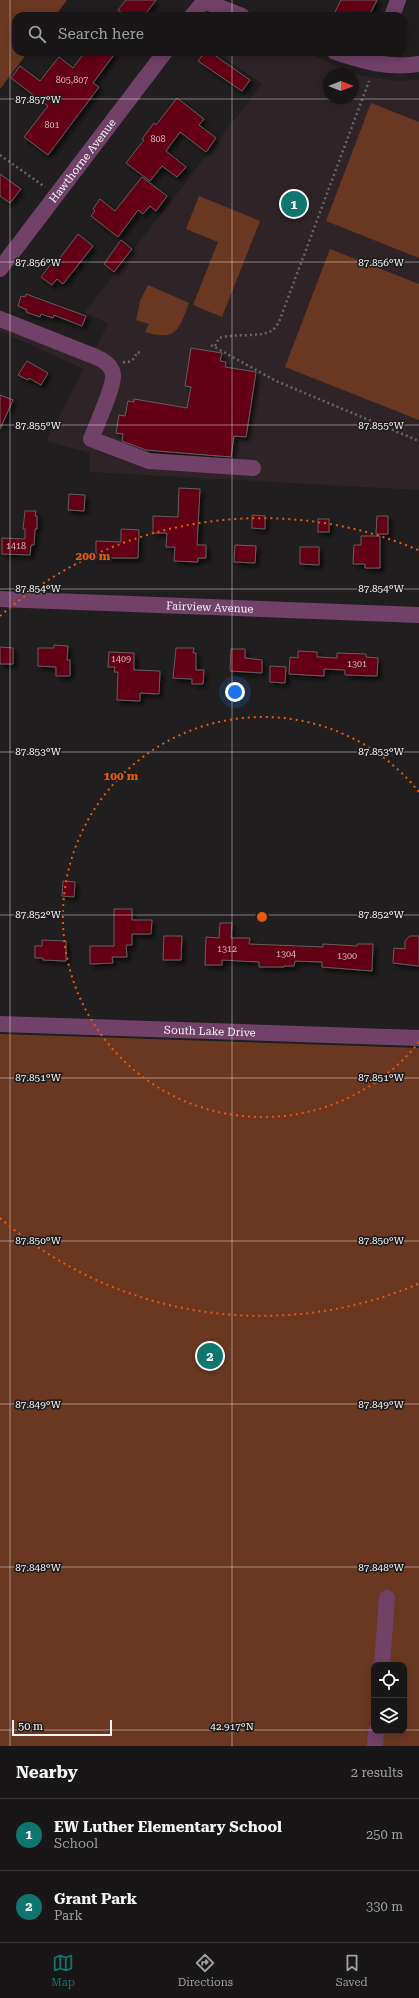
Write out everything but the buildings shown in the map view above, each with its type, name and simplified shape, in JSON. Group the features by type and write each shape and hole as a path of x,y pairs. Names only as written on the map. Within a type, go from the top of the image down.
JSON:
{"street":[{"path":"195,12 204,0 232,12"},
{"path":"394,12 398,0"},
{"name":"Hawthorne Avenue","path":"0,269 162,56"},
{"path":"376,57 394,65 419,64"},
{"path":"0,319 96,357 104,361 110,367 113,374 111,386 91,439 149,461 253,468"},
{"name":"Fairview Avenue","path":"0,599 419,615"},
{"name":"South Lake Drive","path":"0,1024 419,1038"},
{"path":"382,1662 387,1598"},
{"path":"375,1746 376,1734"}],"path":[{"path":"215,346 219,338 228,335 263,333 273,330 279,322 369,81"},
{"path":"0,155 48,190"},
{"path":"211,345 276,382 419,441"}],"shaded area":[{"path":"0,0 67,0 58,12 12,12 12,56 25,56 0,89"},
{"path":"221,56 315,56 340,68 323,68 323,104 359,104 359,75 398,81 419,80 419,490 90,472 90,453 46,441 84,369 0,331 0,310 94,351 108,324 85,312 262,84"},
{"path":"371,103 419,122 419,258 326,221"},
{"path":"199,196 260,221 222,317 193,305 218,242 186,229"},
{"path":"330,249 419,284 419,420 285,367"},
{"path":"148,285 189,303 179,326 170,334 156,335 145,332 149,324 136,320 140,301"},
{"path":"0,1034 419,1048 419,1746 0,1746"}],"place":[{"name":"EW Luther Elementary School","path":"294,204"},
{"name":"Grant Park","path":"210,1356"}]}
